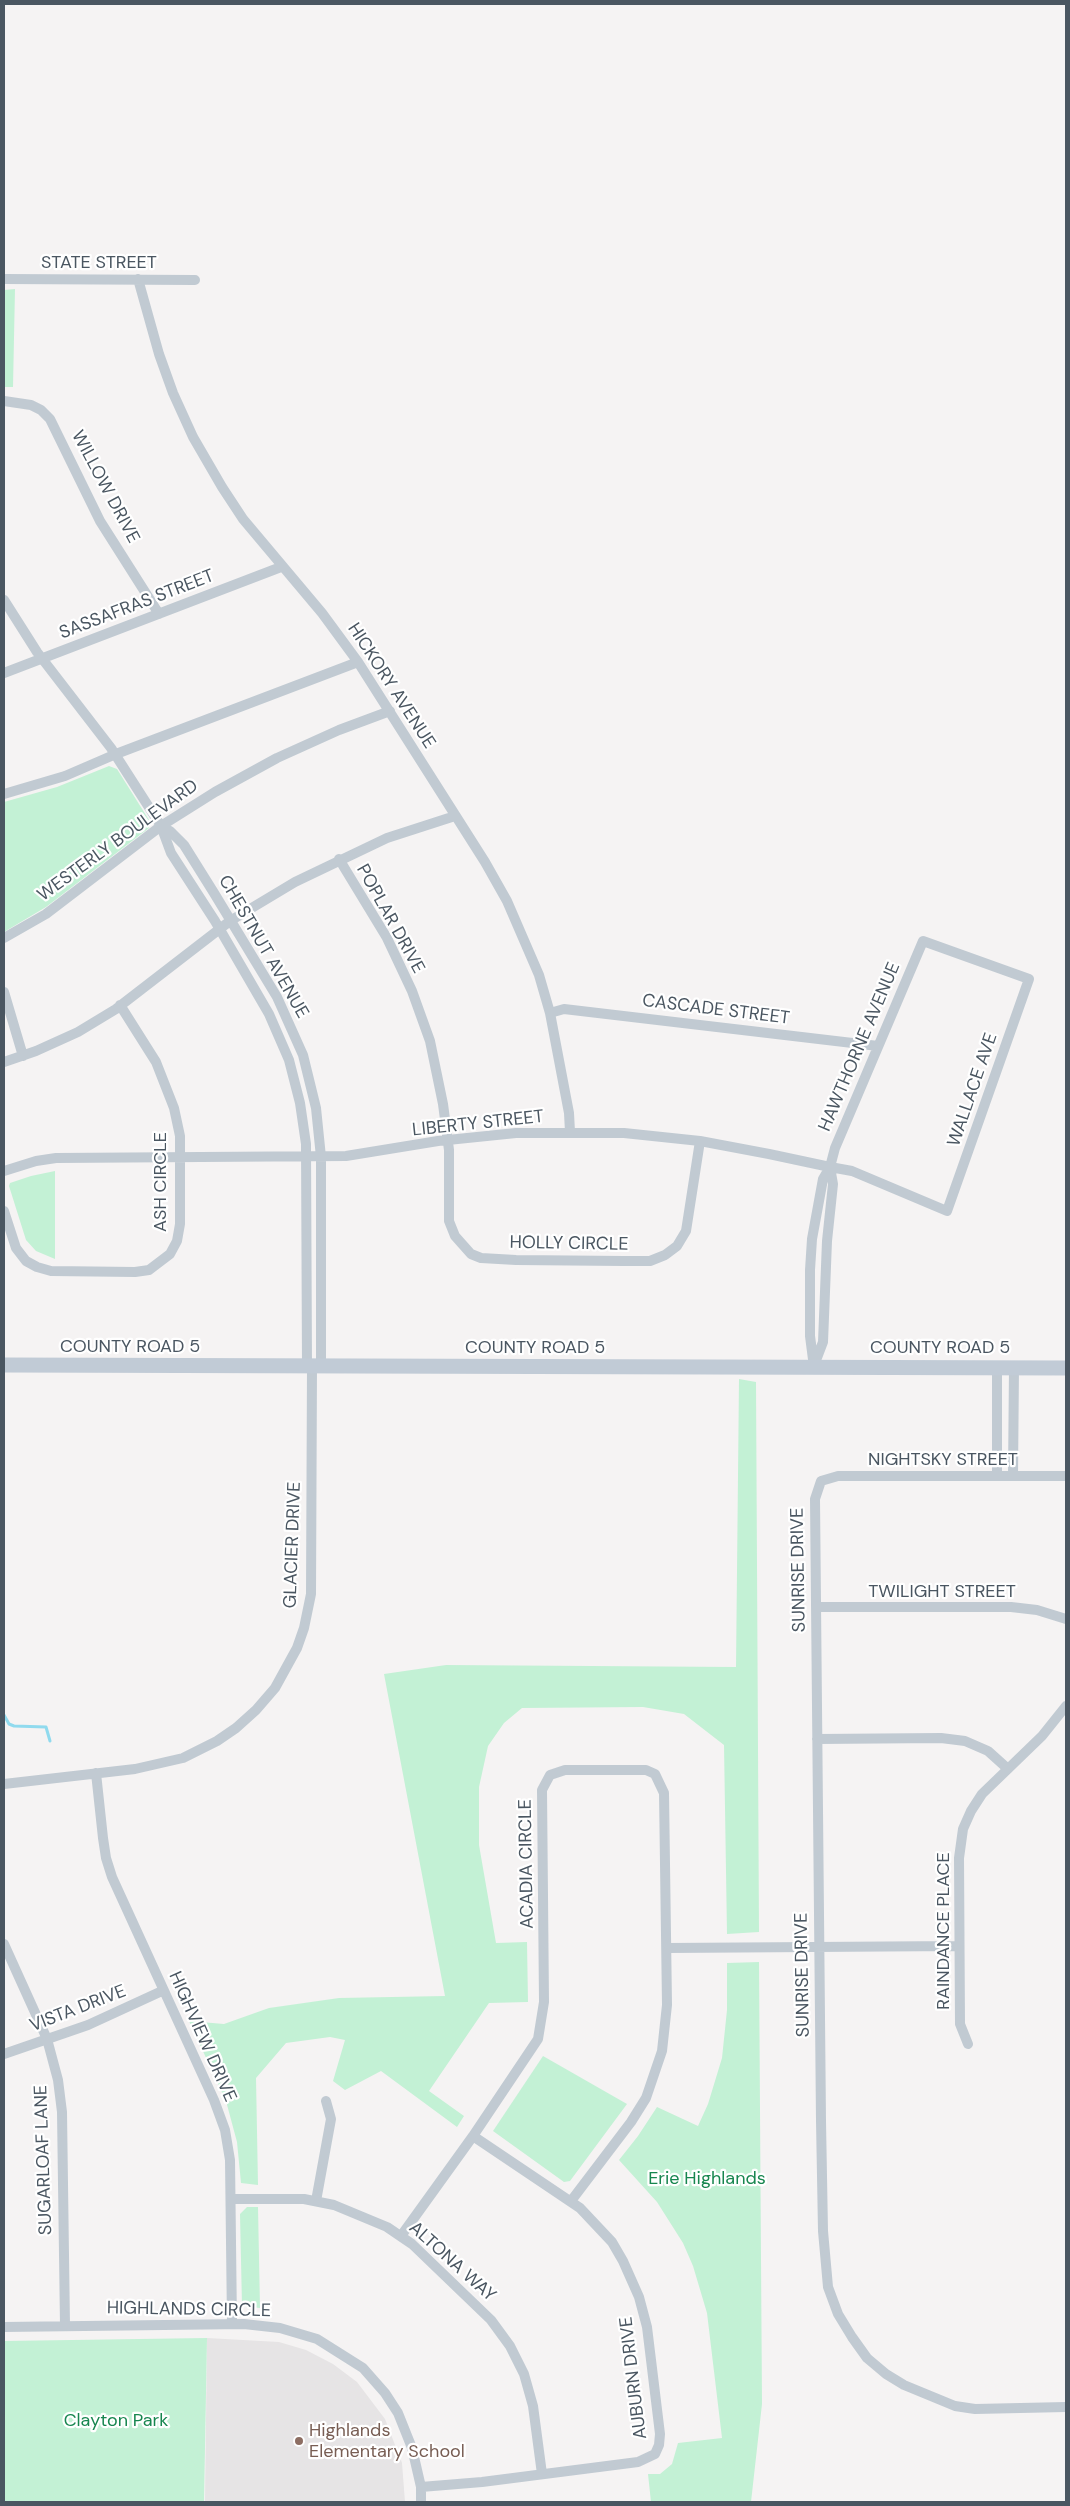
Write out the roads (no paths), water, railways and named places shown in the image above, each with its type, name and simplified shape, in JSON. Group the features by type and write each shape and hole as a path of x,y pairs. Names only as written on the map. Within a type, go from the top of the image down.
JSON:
{"street":[{"name":"STATE STREET","path":"4,279 195,280"},
{"name":"HICKORY AVENUE","path":"138,279 159,354 173,393 193,437 243,519 281,567 310,598 358,662 507,901 539,975 550,1013 568,1105 570,1132"},
{"name":"WILLOW DRIVE","path":"4,401 31,405 41,410 50,419 100,521 159,614"},
{"name":"SASSAFRAS STREET","path":"4,673 281,567"},
{"name":"CHESTNUT AVENUE","path":"4,600 43,658 116,754 161,826 171,853 269,1014 289,1060 300,1102 306,1157 313,1367"},
{"path":"4,794 65,776 116,754 358,662"},
{"name":"WESTERLY BOULEVARD","path":"4,938 46,914 161,826 215,792 277,758 339,730 390,712"},
{"path":"4,1062 23,1056 78,1032 120,1005 230,921 295,882 339,859 387,838 455,816"},
{"name":"CHESTNUT AVENUE","path":"161,826 170,831 184,845 277,997 303,1056 316,1108 321,1157 313,1367"},
{"name":"POPLAR DRIVE","path":"339,859 387,938 412,991 430,1041 443,1104 447,1140"},
{"name":"WALLACE AVE","path":"923,940 1029,979 947,1211"},
{"name":"HAWTHORNE AVENUE","path":"814,1367 810,1336 812,1239 823,1180 923,940"},
{"path":"4,992 23,1056"},
{"name":"ASH CIRCLE","path":"4,1211 16,1248 26,1261 37,1268 60,1271 149,1270 170,1254 177,1241 180,1224 180,1136 166,1084 156,1062 120,1005"},
{"name":"CASCADE STREET","path":"550,1013 564,1009 878,1046"},
{"name":"LIBERTY STREET","path":"4,1171 56,1158 346,1156 447,1140 516,1133 624,1133 700,1141 852,1171 947,1211"},
{"name":"HOLLY CIRCLE","path":"447,1140 449,1221 455,1236 471,1254 481,1258 516,1260 624,1261 650,1261 665,1255 676,1246 686,1231 700,1141"},
{"name":"HAWTHORNE AVENUE","path":"814,1367 822,1342 827,1241 833,1184 830,1167"},
{"name":"COUNTY ROAD 5","path":"4,1365 1066,1368"},
{"name":"GLACIER DRIVE","path":"4,1784 135,1769 167,1763 218,1741 256,1710 287,1669 304,1628 311,1594 313,1367"},
{"path":"997,1367 997,1476"},
{"path":"1013,1476 1014,1368"},
{"name":"NIGHTSKY STREET","path":"821,1481 838,1476 1066,1476"},
{"name":"SUNRISE DRIVE","path":"821,1481 815,1499 817,1739 823,2231 828,2287 838,2314 852,2338 867,2358 886,2374 904,2385 955,2406 976,2409 1066,2407"},
{"name":"TWILIGHT STREET","path":"816,1608 1011,1607 1038,1610 1066,1619"},
{"name":"RAINDANCE PLACE","path":"968,2044 960,2024 959,1858 963,1829 971,1811 982,1794 1042,1736 1066,1706"},
{"path":"817,1739 942,1738 965,1741 988,1751 1008,1769"},
{"name":"ACADIA CIRCLE","path":"402,2236 473,2136 538,2039 544,2002 542,1790 550,1775 565,1770 646,1770 655,1774 661,1781 664,1793 667,1948 665,2026 654,2076 646,2098 631,2122 571,2201"},
{"name":"HIGHVIEW DRIVE","path":"96,1773 106,1858 162,1991 214,2100 225,2130 230,2160 232,2324"},
{"name":"SUGARLOAF LANE","path":"4,1944 47,2039 58,2080 62,2112 65,2326"},
{"path":"667,1948 959,1946"},
{"name":"VISTA DRIVE","path":"4,2054 96,2022 162,1991"},
{"path":"316,2201 331,2119 326,2101"},
{"name":"AUBURN DRIVE","path":"421,2487 542,2474 647,2459 655,2454 660,2434 648,2327 639,2296 612,2242 571,2201 473,2136"},
{"name":"ALTONA WAY","path":"231,2199 316,2201 360,2214 402,2236 430,2260 491,2320 510,2346 524,2374 533,2406 542,2474"},
{"name":"HIGHLANDS CIRCLE","path":"4,2327 232,2324 261,2325 300,2333 333,2348 363,2368 385,2393 398,2413 412,2448 421,2487 421,2502"}],"waterway":[{"path":"4,1715 9,1724 14,1726 46,1727 50,1741"}],"place":[{"name":"Highlands Elementary School","path":"299,2441"}],"park label":[{"name":"Erie Highlands","path":"707,2179"},
{"name":"Clayton Park","path":"116,2421"}]}
